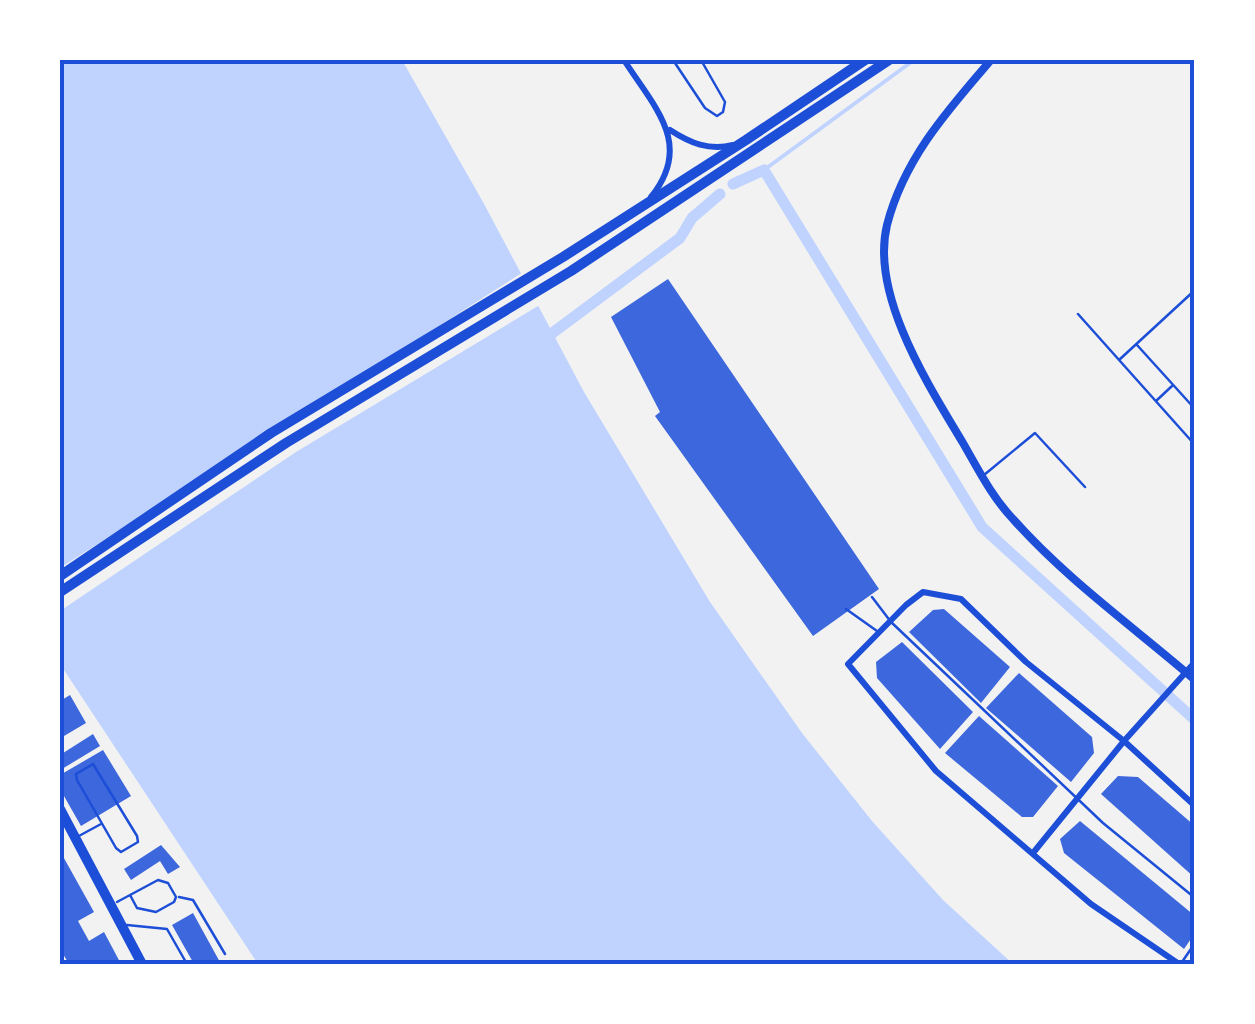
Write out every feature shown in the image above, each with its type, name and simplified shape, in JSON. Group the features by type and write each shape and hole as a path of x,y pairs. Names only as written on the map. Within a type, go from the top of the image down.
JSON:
{"main road":[{"path":"60,576 272,433 563,257 865,60"},
{"path":"60,592 286,443 571,271 889,60"},
{"path":"60,809 142,964"}],"street":[{"path":"624,60 668,130 672,148 663,182 647,202"},
{"path":"991,60 921,144 897,197 886,228 885,248 895,314 926,382 1014,522 1195,680"},
{"path":"668,130 707,147 726,147 746,140"},
{"path":"1180,964 1091,904 936,771 848,664 923,592 961,599 1026,662 1124,741 1195,806"},
{"path":"1033,853 1124,741 1195,662"}],"lane":[{"path":"674,60 705,108 717,116 723,112 725,102 701,60"},
{"path":"1119,360 1195,290"},
{"path":"1078,314 1195,445"},
{"path":"1136,344 1195,410"},
{"path":"1155,401 1173,385"},
{"path":"982,476 1034,433 1084,487"},
{"path":"872,597 891,622 1103,823 1195,898"},
{"path":"846,609 880,634"},
{"path":"86,765 98,768 138,842 122,852 102,824 77,780 76,774 86,765"},
{"path":"75,838 102,824"},
{"path":"111,905 164,880 176,897"},
{"path":"130,895 137,908 156,912 176,897"},
{"path":"176,897 190,896 225,954"},
{"path":"121,924 166,929 187,964"},
{"path":"1180,964 1195,942"}],"water":[{"path":"60,60 402,60 584,392 710,602 802,733 872,821 943,900 1013,964 258,964 60,664"}],"pier":[{"path":"525,271 543,303 296,452 60,611 60,568"}],"building":[{"path":"668,279 879,589 813,636 655,416 660,412 611,317"},
{"path":"944,609 1010,667 981,703 909,632 933,610"},
{"path":"902,642 973,712 940,749 877,678 876,662"},
{"path":"1019,673 1092,737 1094,753 1071,782 986,708"},
{"path":"70,695 86,723 64,736 60,729 60,701"},
{"path":"979,716 1058,786 1033,817 1022,817 945,753"},
{"path":"93,734 100,746 62,769 60,755"},
{"path":"103,750 131,796 81,826 60,789 60,775"},
{"path":"1118,776 1138,777 1195,826 1195,878 1101,794"},
{"path":"1080,821 1195,916 1195,933 1184,949 1064,853 1060,839"},
{"path":"161,845 180,867 168,874 160,861 131,880 124,869"},
{"path":"60,851 94,912 78,921 89,941 104,932 121,964 69,964 63,954 60,956"},
{"path":"193,913 221,964 194,964 172,925"}],"waterway":[{"path":"764,170 914,60"},
{"path":"733,184 764,170 982,527 1195,720"},
{"path":"543,340 680,238 692,218 720,194"}]}
